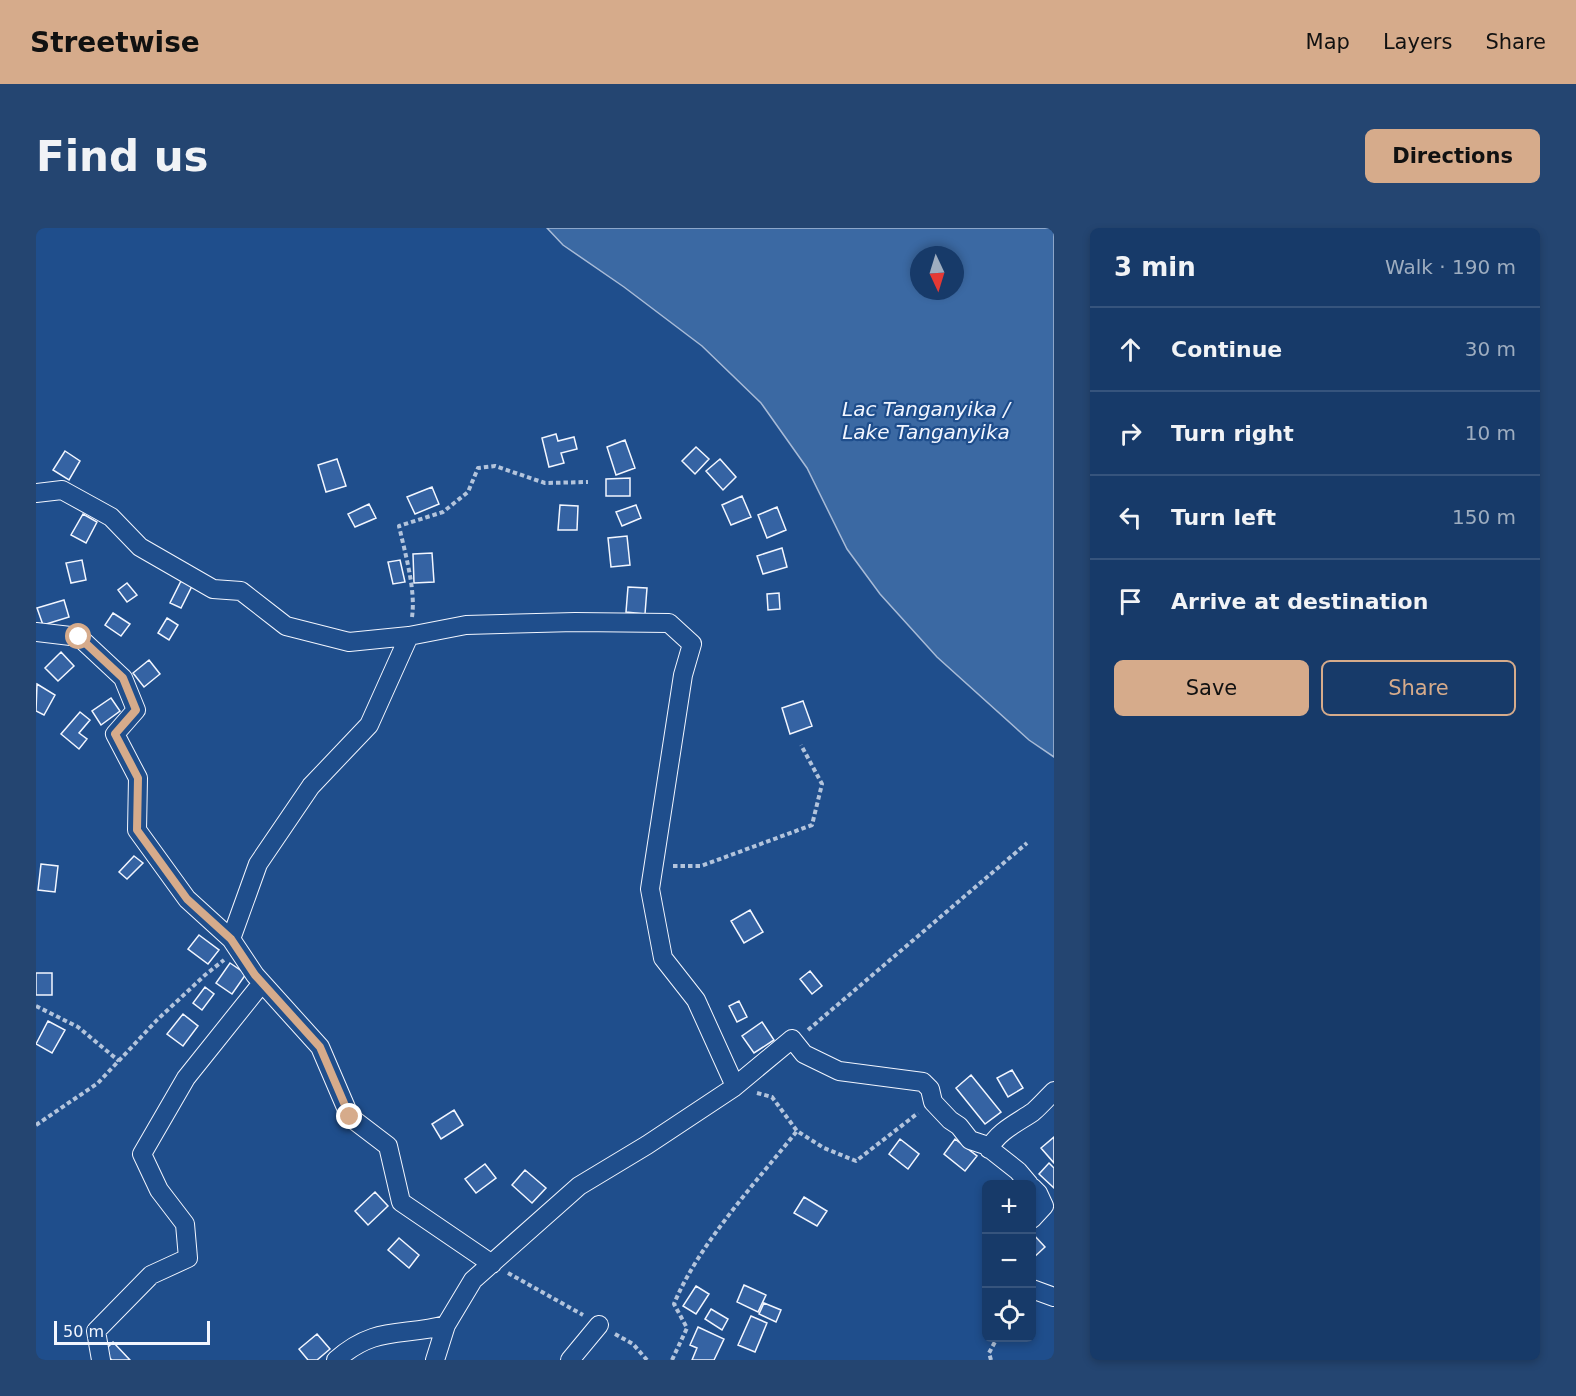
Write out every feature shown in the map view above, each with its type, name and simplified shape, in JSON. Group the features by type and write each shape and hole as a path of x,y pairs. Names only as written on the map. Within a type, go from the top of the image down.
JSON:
{"street":[{"path":"36,493 62,490 111,518 140,547 213,589 240,591 286,626 349,642 409,636 466,625 575,622 669,623 692,644 683,675 650,889 663,958 696,1000 734,1087"},
{"path":"36,632 79,637 123,678 136,710 115,734 138,778 137,830 187,899 234,944 262,983 320,1047 350,1117 388,1146 401,1202 492,1264"},
{"path":"234,944 258,864 310,786 369,725 409,636"},
{"path":"101,1360 96,1331 151,1275 188,1258 185,1224 159,1190 142,1154 186,1078 262,983"},
{"path":"435,1360 446,1325 473,1280 579,1186 647,1145 734,1087 792,1039 804,1054 839,1071 923,1082 930,1089 933,1102 959,1126 970,1140 988,1149 1018,1171 1025,1180"},
{"path":"988,1149 1000,1133 1032,1112 1054,1091"},
{"path":"1036,1191 1044,1206 1036,1215"},
{"path":"1036,1290 1054,1297"},
{"path":"336,1360 370,1337 446,1325"},
{"path":"570,1360 599,1325"}],"path":[{"path":"409,636 413,609 408,568 399,526 443,512 468,492 478,468 495,466 545,483 588,482"},
{"path":"654,866 701,866 812,825 822,784 801,745"},
{"path":"794,1042 1027,843"},
{"path":"36,1125 98,1083 157,1020 234,944"},
{"path":"36,1006 78,1027 119,1060"},
{"path":"734,1087 772,1097 797,1131 824,1148 856,1161 894,1129 933,1102"},
{"path":"672,1360 687,1328 674,1304 683,1283 720,1229 797,1131"},
{"path":"492,1264 633,1344 647,1360"},
{"path":"991,1360 989,1353 995,1342"}],"water":[{"name":"Lac Tanganyika / Lake Tanganyika","path":"547,228 1054,228 1054,757 1029,740 937,657 880,594 847,549 807,468 761,403 702,346 624,287 563,245"}],"building":[{"path":"556,434 558,441 574,437 577,449 561,453 564,463 549,467 542,438"},
{"path":"625,440 635,468 616,475 607,447"},
{"path":"696,447 709,459 695,474 682,461"},
{"path":"65,451 80,461 69,480 53,470"},
{"path":"337,459 346,486 326,492 318,465"},
{"path":"720,459 736,477 723,490 706,471"},
{"path":"630,478 630,496 606,496 606,479"},
{"path":"432,487 439,504 415,514 407,497"},
{"path":"742,496 751,517 731,525 722,505"},
{"path":"369,504 376,518 355,527 348,514"},
{"path":"560,505 578,506 577,530 558,530"},
{"path":"636,505 641,518 622,526 616,512"},
{"path":"777,507 786,530 767,538 758,515"},
{"path":"83,514 97,522 86,543 71,535"},
{"path":"627,536 630,565 611,567 608,538"},
{"path":"782,548 787,567 763,574 757,556"},
{"path":"432,553 434,582 414,583 413,554"},
{"path":"82,560 86,580 71,583 66,563"},
{"path":"400,560 405,582 393,584 388,562"},
{"path":"181,581 192,586 181,608 170,603"},
{"path":"127,583 137,595 127,602 118,590"},
{"path":"628,587 647,588 645,614 626,612"},
{"path":"779,593 780,609 768,610 767,594"},
{"path":"64,600 69,617 43,625 37,608"},
{"path":"113,613 130,624 121,636 105,625"},
{"path":"167,618 178,625 169,640 158,633"},
{"path":"61,652 74,666 58,681 45,668"},
{"path":"149,660 160,674 144,687 133,673"},
{"path":"37,684 55,695 44,715 36,711"},
{"path":"111,698 120,711 101,725 92,711"},
{"path":"803,701 812,726 790,734 782,708"},
{"path":"80,712 90,720 79,733 87,739 79,749 61,734"},
{"path":"134,856 143,863 127,879 119,872"},
{"path":"41,864 58,866 55,892 38,890"},
{"path":"750,910 763,932 744,943 731,921"},
{"path":"199,935 219,950 208,964 188,949"},
{"path":"230,963 246,974 232,994 216,983"},
{"path":"810,971 822,986 812,994 800,979"},
{"path":"36,973 52,973 52,995 36,995"},
{"path":"205,987 214,994 202,1010 193,1003"},
{"path":"739,1001 747,1017 737,1022 729,1006"},
{"path":"183,1014 198,1026 183,1046 167,1034"},
{"path":"48,1021 65,1030 52,1053 36,1044"},
{"path":"762,1022 774,1040 754,1053 742,1036"},
{"path":"1012,1070 1023,1088 1008,1097 997,1078"},
{"path":"971,1075 1001,1112 985,1124 956,1088"},
{"path":"454,1110 463,1125 441,1139 432,1124"},
{"path":"1054,1137 1054,1163 1041,1148"},
{"path":"900,1139 919,1154 908,1169 889,1154"},
{"path":"955,1139 977,1156 965,1171 944,1154"},
{"path":"1049,1163 1054,1168 1054,1188 1039,1174"},
{"path":"485,1164 496,1178 476,1193 465,1179"},
{"path":"525,1170 546,1188 532,1203 512,1185"},
{"path":"375,1192 388,1206 368,1225 355,1211"},
{"path":"804,1197 827,1211 817,1226 794,1213"},
{"path":"1036,1237 1045,1247 1036,1255"},
{"path":"399,1238 419,1255 409,1268 388,1250"},
{"path":"744,1285 766,1295 758,1312 737,1302"},
{"path":"696,1286 709,1294 696,1314 683,1306"},
{"path":"764,1303 781,1310 776,1322 759,1314"},
{"path":"711,1309 728,1319 722,1330 705,1319"},
{"path":"751,1316 767,1323 755,1352 738,1345"},
{"path":"698,1327 724,1339 714,1360 692,1360 697,1348 690,1345"},
{"path":"317,1334 330,1349 317,1360 308,1360 299,1349"},
{"path":"113,1342 130,1360 112,1360 103,1352"}],"route":[{"path":"79,637 123,678 136,710 115,734 138,778 137,830 187,899 231,939 255,975 320,1047 350,1117"}]}
